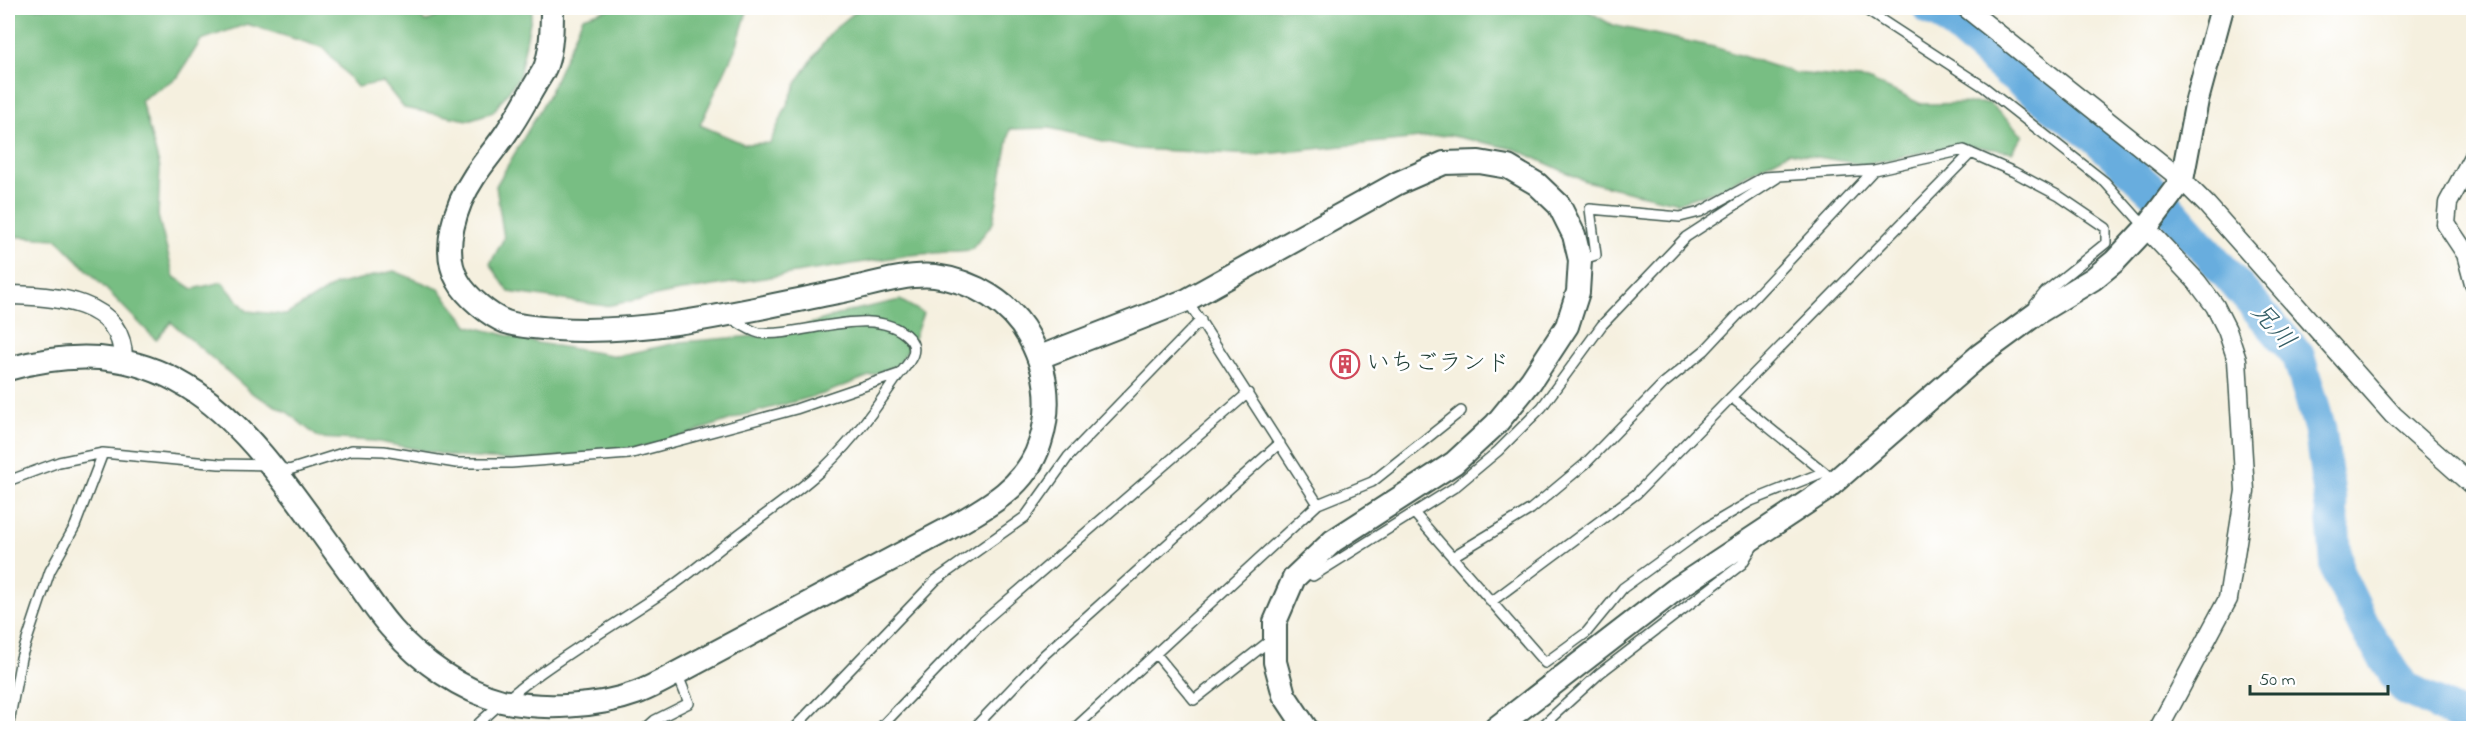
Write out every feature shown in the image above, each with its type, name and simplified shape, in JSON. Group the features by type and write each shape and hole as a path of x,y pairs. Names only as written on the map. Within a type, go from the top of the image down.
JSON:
{"street":[{"path":"8,369 38,361 67,357 123,360 172,377 196,392 225,414 270,465 392,630 442,672 470,688 502,701 565,707 600,702 636,693 990,505 1019,480 1040,444 1047,388 1040,357 1024,328 989,295 967,283 933,276 890,280 680,323 597,331 542,328 504,321 470,298 456,279 450,256 452,223 472,179 507,131 546,65 552,26 552,8"},
{"path":"1966,8 2179,185 2207,205 2393,416 2474,487"},
{"path":"1496,729 1583,647 1760,535 1980,355 2037,313 2093,279 2115,261 2146,228 2179,185 2197,100 2222,8"},
{"path":"2474,155 2448,203 2446,224 2466,254 2474,284"},
{"path":"1040,357 1187,300 1398,183 1444,163 1479,162 1508,167 1537,184 1558,205 1574,236 1580,260 1578,292 1567,326 1531,381 1496,424 1455,463 1333,541 1294,578 1275,622 1275,662 1284,695 1306,729"},
{"path":"2146,228 2197,282 2215,306 2227,330 2237,360 2246,491 2228,598 2159,729"},
{"path":"8,295 45,296 95,310 111,321 118,330 123,347 123,360"}],"lane":[{"path":"1863,8 1984,87 2105,182 2146,228"},
{"path":"1580,260 1596,255 1590,209 1680,217 1700,212 1764,177 1874,170 1964,150 2014,172 2059,196 2106,228 2106,243 1977,350 1980,355"},
{"path":"1491,602 1636,494 1971,153"},
{"path":"1452,557 1531,509 1585,464 1664,383 1705,350 1874,170"},
{"path":"1303,569 1313,576 1455,487 1498,451 1542,406 1602,325 1686,237 1779,176"},
{"path":"1187,300 1318,504"},
{"path":"474,729 502,701 664,592 818,473 872,414 899,374 911,361 914,350 911,339 900,330 878,323 856,322 797,331 758,333 724,314"},
{"path":"794,729 936,579 1024,517 1068,457 1201,320"},
{"path":"8,481 59,462 103,453 219,464 270,465 289,470 352,450 384,451 467,463 511,463 629,454 796,409 899,374"},
{"path":"880,729 978,626 1248,393"},
{"path":"1731,397 1830,477"},
{"path":"1075,729 1318,504 1372,482 1461,411"},
{"path":"974,729 1045,654 1280,443"},
{"path":"8,729 21,658 51,571 75,526 103,453"},
{"path":"1414,513 1545,663 1583,647 1586,633 1623,588 1707,527 1751,501 1830,477"},
{"path":"1540,729 1600,673 1742,564 1760,535"},
{"path":"1156,654 1194,700 1275,637"},
{"path":"646,729 655,720 689,703 677,673"}],"green space":[{"path":"8,8 413,8 425,22 457,8 530,8 532,12 519,77 493,112 468,120 404,108 383,82 357,87 324,48 247,24 201,40 178,77 141,100 160,168 158,216 174,277 193,289 222,282 247,311 286,315 335,285 394,271 439,289 469,326 538,343 617,356 681,342 779,334 850,311 900,300 923,313 912,344 898,365 823,394 744,415 662,443 526,461 457,457 374,441 319,438 287,412 253,394 171,322 156,340 57,239 8,236"},
{"path":"612,8 748,8 737,45 700,125 744,144 770,143 798,80 831,32 860,8 1583,8 1612,25 1714,47 1795,73 1870,80 1921,104 1989,103 2023,135 2012,152 1960,144 1865,165 1789,152 1722,188 1678,203 1585,181 1515,149 1448,135 1256,155 1136,149 1050,128 1010,129 993,223 971,250 909,255 675,292 606,306 509,292 490,264 504,238 496,186 549,94 583,17"}],"waterway":[{"name":"兄川","path":"1929,8 1943,15 2009,73 2097,139 2159,197 2298,355 2320,429 2337,571 2366,630 2404,688 2474,722"}],"place":[{"name":"いちごランド","path":"1345,364"}]}
